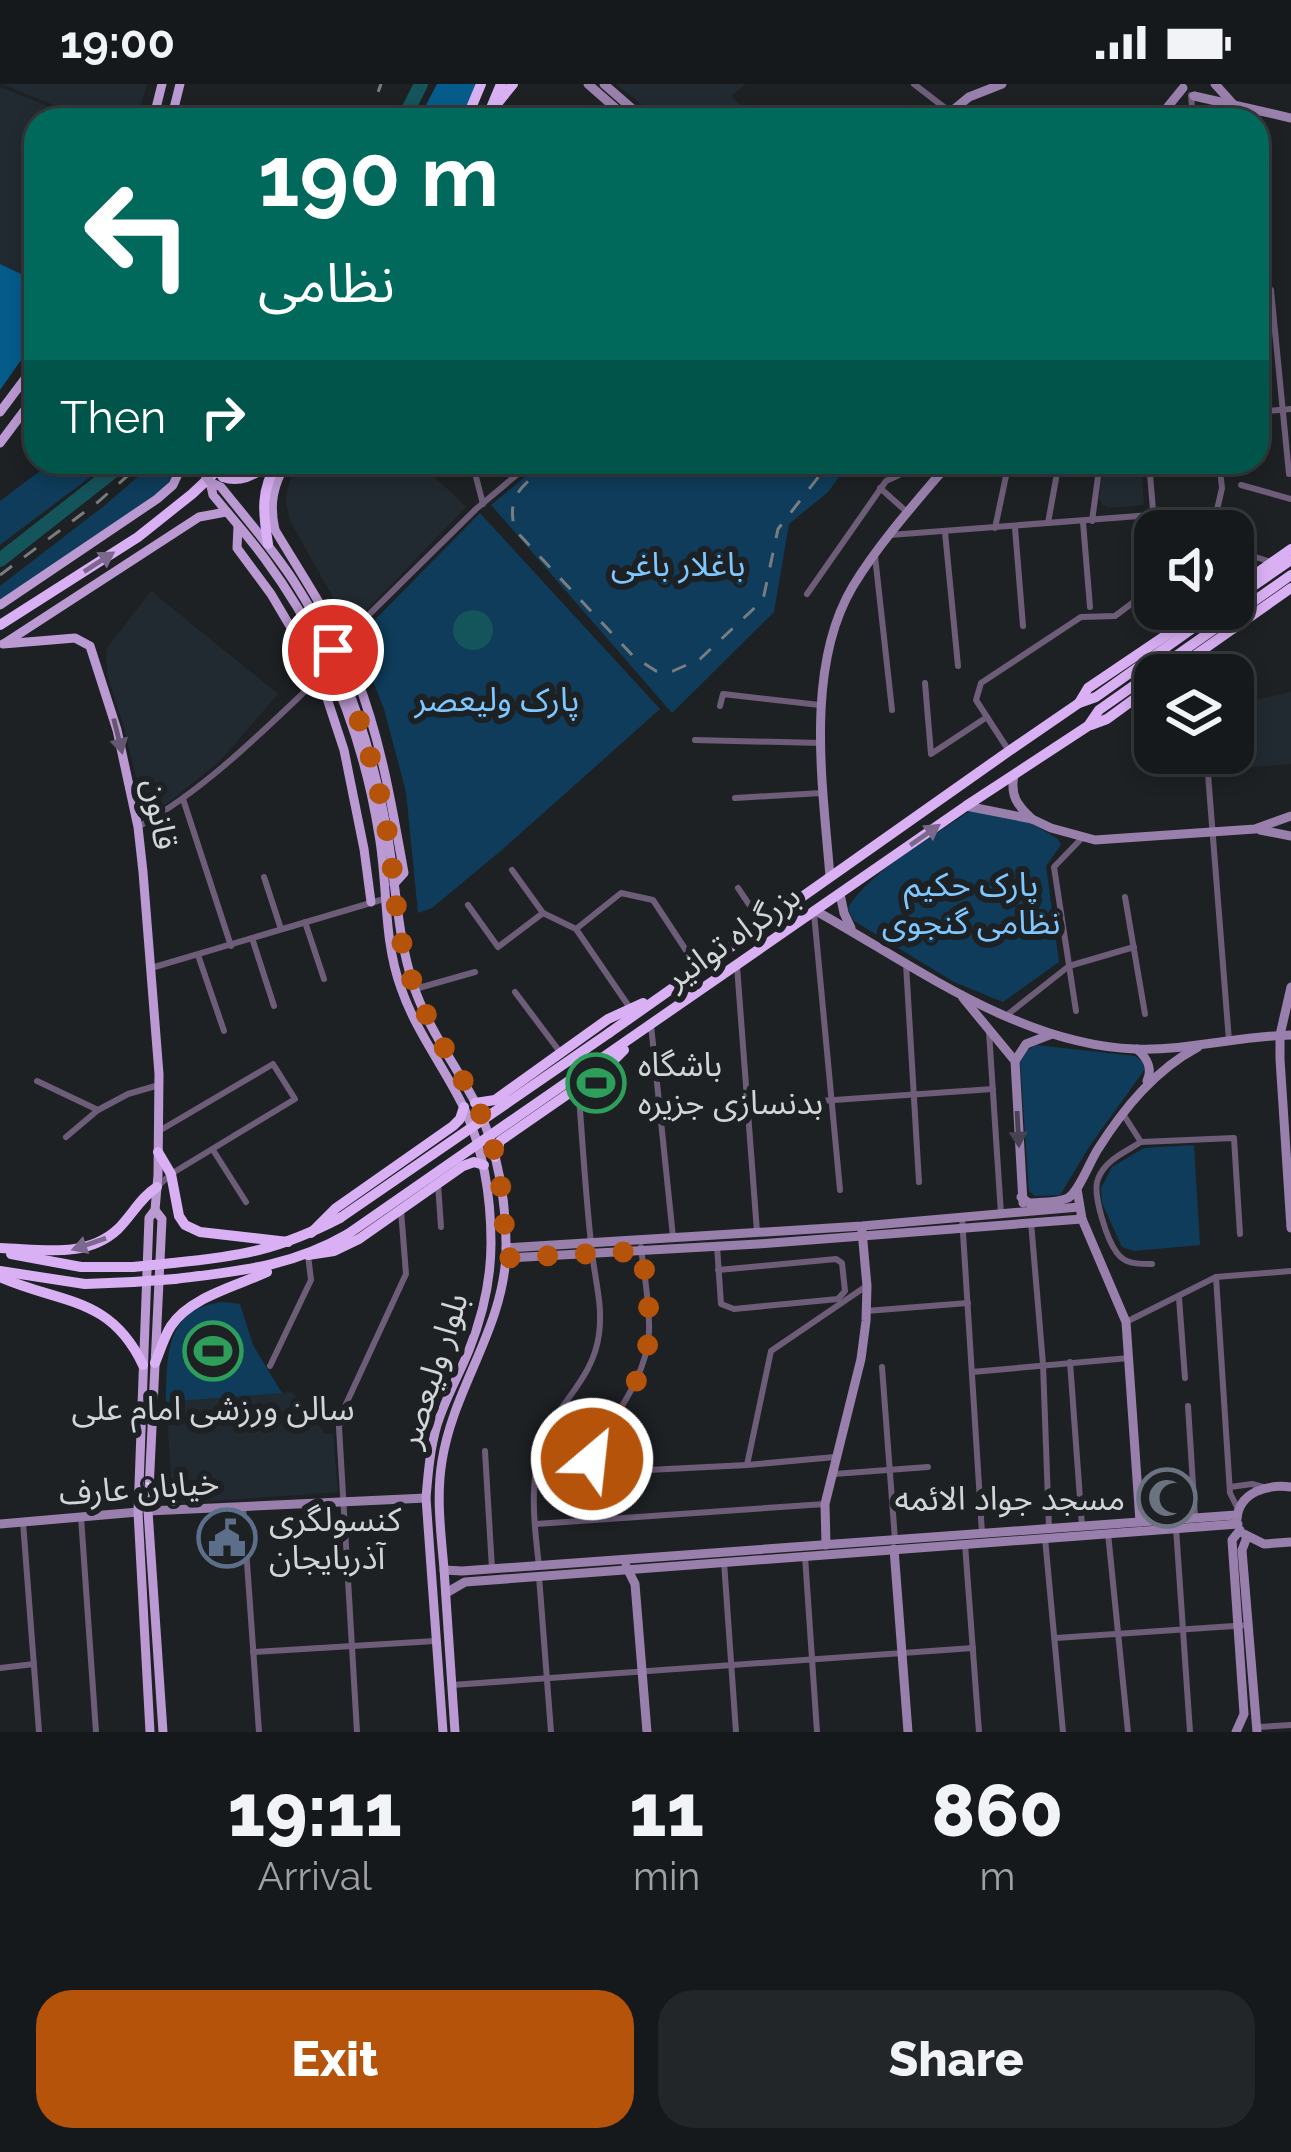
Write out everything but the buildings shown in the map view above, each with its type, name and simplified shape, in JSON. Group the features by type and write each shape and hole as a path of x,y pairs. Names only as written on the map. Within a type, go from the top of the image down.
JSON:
{"highway":[{"path":"494,108 513,84"},
{"path":"0,625 158,523 213,474"},
{"path":"218,474 232,480 252,474"},
{"path":"268,544 262,496 270,474"},
{"path":"1254,575 1291,549"},
{"path":"1254,586 1291,560"},
{"name":"بزرگراه توانیر","path":"0,1274 85,1283 254,1270 308,1255 348,1234 1088,726 1099,710 1291,575"},
{"path":"1197,654 1291,588"},
{"path":"1079,703 1088,688 1174,630"},
{"name":"بزرگراه توانیر","path":"0,1249 81,1267 133,1267 244,1256 340,1218 1009,751 1190,630"},
{"path":"1088,726 1134,699"},
{"path":"311,1233 337,1208 442,1134 469,1105 495,1100 608,1019 657,998"},
{"path":"308,1255 334,1251 359,1239 463,1166 489,1161 514,1130 607,1066 649,1027"},
{"path":"495,1100 497,1120 514,1130"},
{"path":"442,1134 460,1145 463,1166"},
{"path":"158,1152 171,1174 185,1225 200,1232 288,1242"},
{"path":"0,1249 77,1250 101,1243 157,1187"},
{"path":"0,1274 90,1307 132,1341 149,1364 179,1315 290,1261"}],"main road":[{"path":"588,84 615,108"},
{"path":"604,84 631,108"},
{"path":"957,108 981,90 1002,84"},
{"path":"1188,91 1203,94 1212,84 1233,104"},
{"path":"1188,91 1249,108"},
{"path":"0,412 24,380"},
{"path":"0,443 24,410"},
{"path":"0,605 157,499 178,474"},
{"path":"199,517 208,499 206,474"},
{"path":"276,474 275,530 337,647"},
{"path":"830,877 820,705 829,652 851,589 940,474"},
{"name":"بلوار ولیعصر","path":"210,482 221,487 268,544 337,647 371,755 414,989 469,1105"},
{"name":"بلوار ولیعصر","path":"210,482 213,495 291,598 351,718 376,818 402,993 426,1042 486,1126 491,1248 483,1330 441,1464 446,1592 443,1732"},
{"path":"2,644 199,517 227,512"},
{"path":"238,526 237,548 271,594 320,677 344,750 371,902"},
{"name":"قانون","path":"2,644 75,638 90,646 117,730 138,827 159,1085 155,1210 162,1219 143,1512"},
{"path":"1013,775 1012,795 1032,819"},
{"path":"966,806 1032,819 1082,838 1110,839 1255,829 1291,816"},
{"path":"1255,829 1291,836"},
{"path":"840,894 855,933"},
{"path":"815,912 960,994 1052,1034 1137,1049 1286,1035"},
{"path":"1291,986 1286,1035 1291,1228"},
{"path":"960,994 1015,1061 1021,1197 1029,1216"},
{"path":"1015,1061 1026,1044 1052,1034"},
{"path":"1144,1086 1203,1045"},
{"path":"1021,1197 1030,1202 1062,1200 1077,1189 1100,1146 1149,1076 1145,1056 1137,1049"},
{"name":"بلوار ولیعصر","path":"455,1732 452,1685 437,1641 426,1498 436,1427 496,1309 506,1253 503,1203 489,1161"},
{"path":"1077,1189 1081,1213 1126,1322 1140,1522"},
{"path":"679,1240 717,1246 758,1244 1081,1213"},
{"path":"963,1222 1001,1214 1029,1216"},
{"path":"506,1253 641,1245 757,1231 862,1231"},
{"path":"826,1545 825,1504 861,1359 867,1286 862,1231"},
{"path":"1257,1730 1247,1682 1232,1540 1251,1494 1266,1487 1291,1487"},
{"name":"خیابان عارف","path":"0,1524 426,1498"},
{"path":"143,1512 149,1732"},
{"path":"143,1512 163,1732"},
{"path":"446,1592 465,1582 539,1571 826,1545 965,1544 1082,1526 1196,1518 1240,1523 1264,1544 1291,1542"},
{"path":"633,1564 806,1556 982,1533 1108,1533 1240,1523"},
{"path":"895,1545 908,1732"},
{"path":"633,1564 646,1732"},
{"path":"444,1570 539,1571"},
{"path":"1236,1732 1244,1714 1247,1682"}],"street":[{"path":"914,84 938,108"},
{"path":"1271,290 1287,409 1289,474"},
{"path":"475,474 483,504"},
{"path":"337,647 518,474"},
{"path":"807,594 880,488 899,474"},
{"path":"995,528 1006,474"},
{"path":"1048,524 1057,474"},
{"path":"1090,607 1087,521 1097,474"},
{"path":"1150,474 1153,510"},
{"path":"1217,510 1220,474"},
{"path":"1240,485 1291,500"},
{"path":"880,488 907,512"},
{"path":"890,536 1134,517"},
{"path":"1015,527 1023,626"},
{"path":"945,531 958,666"},
{"path":"874,556 892,710"},
{"path":"1254,556 1272,562"},
{"path":"1009,751 976,700 981,683 1081,617 1115,616 1134,602"},
{"path":"138,827 234,758 320,677"},
{"path":"925,683 931,754 987,717"},
{"path":"720,706 722,694 820,705"},
{"path":"695,740 821,742"},
{"path":"1208,774 1229,1041"},
{"path":"735,798 823,792"},
{"path":"183,799 231,946"},
{"path":"1076,1011 1054,867 1082,838"},
{"path":"512,870 543,913 576,929 629,1008"},
{"path":"264,877 281,929"},
{"path":"738,888 763,925"},
{"path":"576,929 622,893 653,900 699,969"},
{"path":"1124,897 1145,1014"},
{"path":"152,968 385,898"},
{"path":"468,905 498,947 543,913"},
{"path":"815,912 839,1190"},
{"path":"305,922 324,979"},
{"path":"253,938 274,1006"},
{"path":"1007,1015 1069,966 1134,947"},
{"path":"198,956 224,1031"},
{"path":"906,964 919,1182"},
{"path":"737,966 758,1244"},
{"path":"414,989 475,972"},
{"path":"515,992 560,1053"},
{"path":"649,1027 679,1240"},
{"path":"989,1027 1001,1214"},
{"path":"157,1187 171,1174 295,1101 274,1064 159,1131"},
{"path":"37,1081 98,1110"},
{"path":"66,1137 98,1110 159,1085"},
{"path":"748,1106 993,1089"},
{"path":"551,1732 532,1487 539,1450 591,1365 599,1336 579,1096"},
{"path":"1123,1114 1141,1142"},
{"path":"1152,1264 1132,1264 1117,1253 1095,1188 1109,1162 1141,1142 1234,1138 1240,1234"},
{"path":"213,1150 246,1202"},
{"path":"438,1184 441,1227"},
{"path":"357,1732 339,1427 406,1274 401,1209"},
{"path":"1029,1216 1043,1364 1047,1533 1063,1732"},
{"path":"963,1222 982,1533"},
{"path":"641,1245 648,1312 646,1354 640,1374 593,1452 596,1466 608,1472 835,1457"},
{"path":"717,1246 718,1270 721,1304 734,1310 843,1296 840,1260 718,1270"},
{"path":"270,1366 311,1280 308,1255"},
{"path":"798,1262 798,1274"},
{"path":"760,1277 761,1266"},
{"path":"1126,1322 1216,1277 1291,1271"},
{"path":"1216,1277 1231,1498 1240,1523"},
{"path":"747,1465 771,1351 867,1286"},
{"path":"1179,1296 1185,1378"},
{"path":"866,1311 968,1303"},
{"path":"972,1372 1129,1358"},
{"path":"1070,1362 1082,1526"},
{"path":"882,1367 895,1545"},
{"path":"1189,1406 1196,1518"},
{"path":"485,1450 492,1569"},
{"path":"831,1474 928,1468"},
{"path":"1230,1487 1266,1487"},
{"path":"534,1525 825,1504"},
{"path":"243,1506 259,1732"},
{"path":"81,1517 97,1732"},
{"path":"23,1522 40,1732"},
{"path":"1176,1528 1190,1732"},
{"path":"1108,1533 1128,1732"},
{"path":"965,1544 979,1732"},
{"path":"806,1556 817,1732"},
{"path":"724,1562 736,1732"},
{"path":"1056,1638 1243,1625"},
{"path":"253,1652 437,1641"},
{"path":"452,1685 974,1648"},
{"path":"0,1668 34,1664"},
{"path":"1257,1730 1291,1725"}],"shaded area":[{"path":"2,84 147,84 140,108 61,108"},
{"path":"437,84 477,84 466,108 424,108"},
{"path":"616,84 746,84 731,96 744,108 646,108"},
{"path":"0,87 53,108 24,108 24,275 0,264"},
{"path":"0,264 24,275 24,356 0,390"},
{"path":"293,474 432,474 466,507 350,627 290,521 288,486"},
{"path":"1102,474 1142,474 1144,505 1109,508 1099,498"},
{"path":"151,591 278,694 219,762 156,812 144,808 106,657 107,648"},
{"path":"473,610 487,616 493,630 487,644 473,650 459,644 453,630 459,616"},
{"path":"1291,692 1291,764 1254,767 1254,700"},
{"path":"293,1392 325,1434 333,1434 338,1492 173,1504 166,1402"}],"green space":[{"path":"36,474 94,474 0,545 0,501"},
{"path":"141,474 171,474 161,491 0,604 0,586"},
{"name":"باغلار باغی","path":"528,474 841,474 828,492 789,524 774,612 672,713 491,505"},
{"name":"پارک ولیعصر","path":"480,513 660,709 503,849 432,908 418,913 406,792 384,709 356,639"},
{"name":"پارک حکیم نظامی گنجوی","path":"970,811 1021,817 1061,845 1046,866 1059,962 1003,1002 954,982 854,921 848,909 885,869"},
{"path":"1036,1045 1135,1056 1145,1069 1060,1195 1035,1196 1029,1191 1020,1061"},
{"path":"1194,1145 1200,1245 1134,1251 1122,1247 1102,1203 1101,1188 1112,1167 1144,1148"},
{"name":"سالن ورزشی امام علی","path":"240,1304 253,1345 282,1393 166,1402 169,1352 180,1324 204,1306"}],"waterway":[{"path":"409,108 421,84"},
{"path":"0,560 110,474"}],"railway":[{"path":"372,108 381,84"},
{"path":"0,575 130,474"},
{"path":"537,474 515,498 515,530 634,657 656,671 673,671 700,659 763,600 778,529 821,474"}],"place":[{"name":"باشگاه بدنسازی جزیره","path":"596,1083"},
{"name":"سالن ورزشی امام علی","path":"213,1351"},
{"name":"مسجد جواد الائمه","path":"1167,1498"},
{"name":"کنسولگری آذربایجان","path":"227,1538"}],"route":[{"path":"333,650 376,774 399,926 414,989 475,1103 495,1156 506,1258 642,1251 649,1333 646,1354 640,1374 592,1459"}]}
